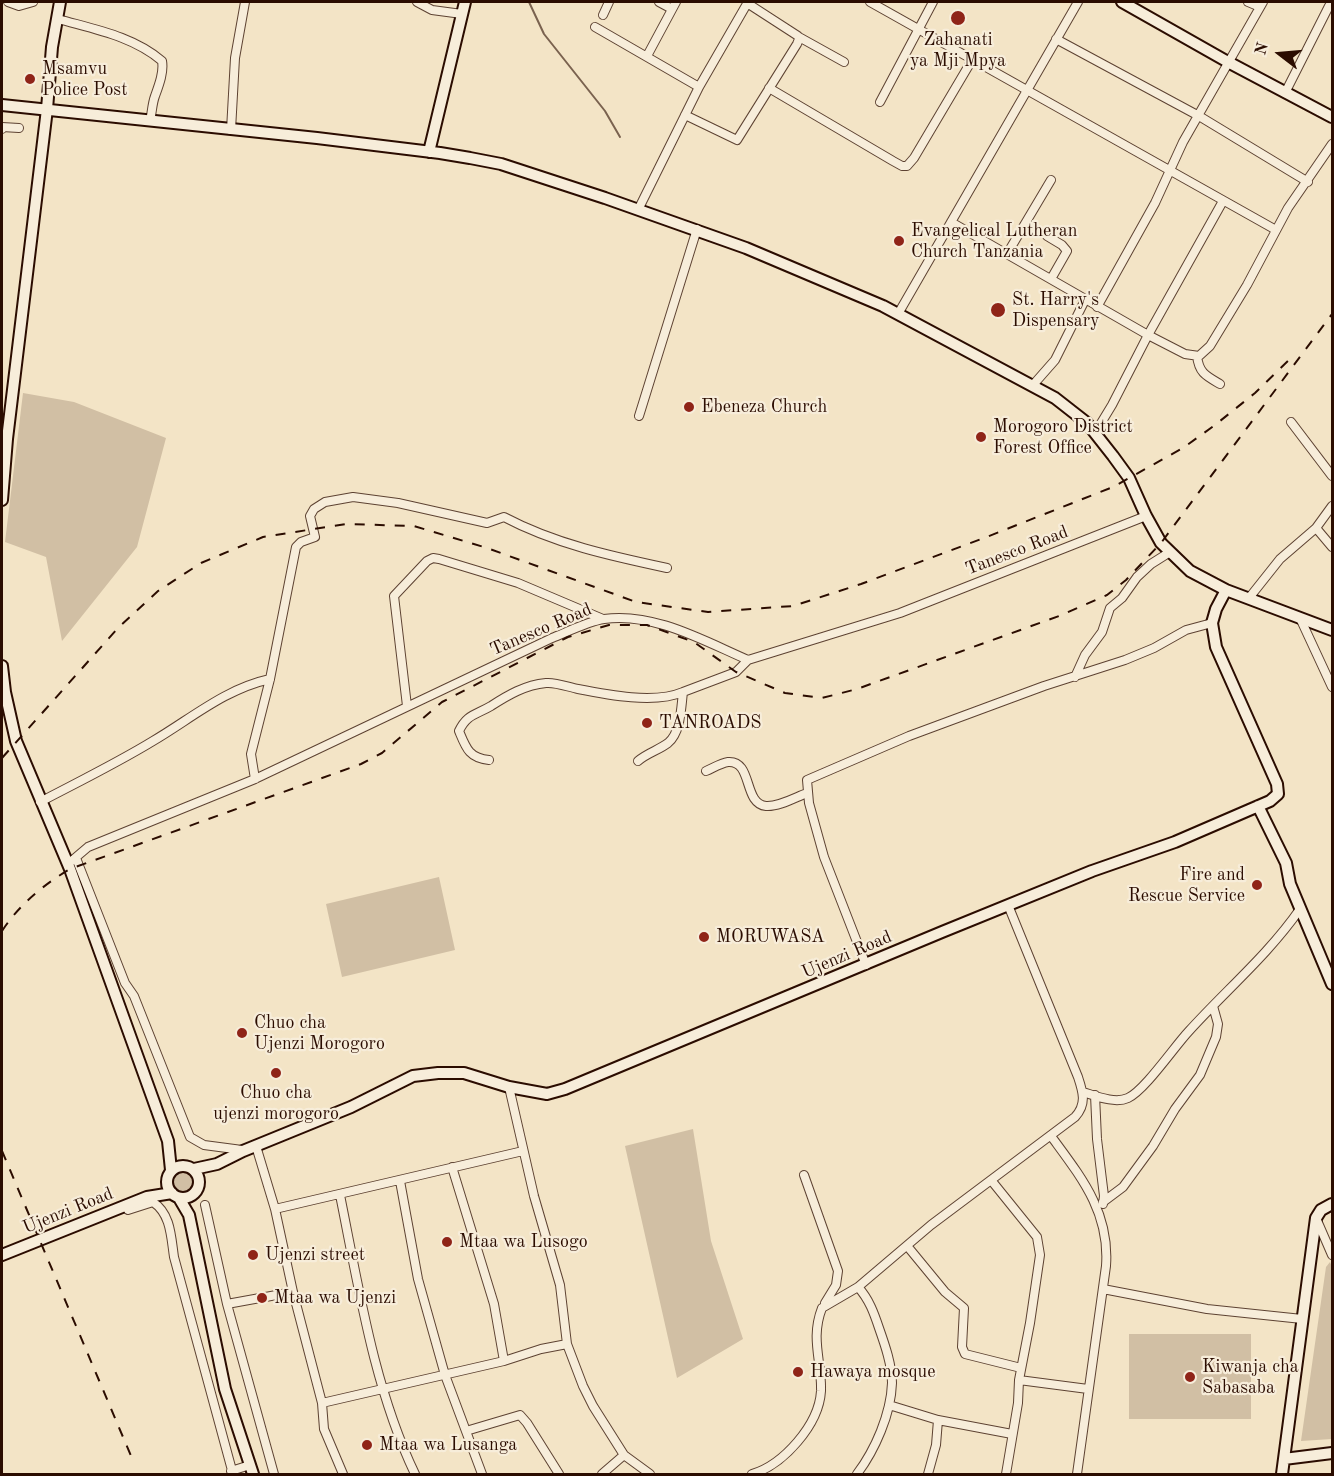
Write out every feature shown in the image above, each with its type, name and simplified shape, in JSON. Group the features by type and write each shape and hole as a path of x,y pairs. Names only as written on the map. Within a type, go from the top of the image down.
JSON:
{"street":[{"path":"8,2 19,6 33,2"},
{"path":"2,500 7,439 47,109 52,47 60,2"},
{"path":"231,130 235,58 245,2"},
{"path":"417,2 432,10 462,14"},
{"path":"429,152 465,2"},
{"path":"603,15 609,2"},
{"path":"647,56 674,5 659,2"},
{"path":"638,210 699,87 748,2 799,37 844,62"},
{"path":"870,2 1276,230"},
{"path":"880,102 933,2"},
{"path":"898,315 1078,2"},
{"path":"1122,2 1332,117"},
{"path":"1097,307 1155,203 1183,142 1261,4 1248,2"},
{"path":"1285,93 1329,6"},
{"path":"58,19 125,39 149,51 162,61 159,87 154,98 150,121"},
{"path":"595,27 699,87"},
{"path":"685,115 736,140 740,138 799,37"},
{"path":"1056,39 1199,116 1308,182"},
{"path":"769,88 892,161 907,166 972,60"},
{"path":"2,105 429,152 501,164 697,230 801,270 862,296 1033,385 1062,403 1087,423 1095,433 1129,478 1161,543 1190,571 1226,590 1332,630"},
{"path":"2,129 2,127 19,128"},
{"path":"951,222 1097,307 1185,354 1197,356 1210,346 1247,285 1288,208 1332,144"},
{"path":"1007,254 1051,180"},
{"path":"1095,433 1222,201"},
{"path":"639,416 697,230"},
{"path":"1047,236 1067,251 1052,279"},
{"path":"1033,385 1055,360 1085,300"},
{"path":"1197,356 1198,368 1207,377 1220,384"},
{"path":"1291,422 1332,476"},
{"path":"255,779 251,754 270,679 296,547 301,542 315,537 310,516 312,511 331,500 353,497 398,503 487,523 504,517 556,540 626,559 667,567"},
{"path":"1249,598 1280,559 1316,528 1332,506"},
{"name":"Tanesco Road","path":"72,861 88,848 255,779 552,638 603,619 641,620 676,628 748,660 900,613 1146,516"},
{"path":"1316,528 1332,547"},
{"path":"1075,677 1085,655 1102,632 1110,608 1122,598 1151,564 1170,552"},
{"path":"407,706 394,596 427,561 440,559 512,580 603,619"},
{"path":"866,965 824,857 807,793 807,780 909,736 1154,648 1186,630 1212,623 1226,590"},
{"path":"1299,617 1332,687"},
{"name":"Ujenzi Road","path":"217,1164 351,1107 413,1076 464,1073 509,1087 547,1094 565,1089 1008,905 1175,842 1270,801 1278,794 1277,784 1223,666 1216,647 1212,623"},
{"path":"489,760 476,758 469,752 459,731 464,720 516,690 548,682 579,690 635,699 672,697 736,672 748,660"},
{"path":"2,666 4,692 16,741 40,802 72,861 125,982 134,996 190,1137 204,1145 243,1151"},
{"path":"40,802 156,740 229,693 251,683 270,679"},
{"path":"638,761 644,755 669,742 676,733 683,692"},
{"path":"706,771 726,763 737,764 743,770 752,794 759,804 766,806 807,793"},
{"path":"1258,806 1286,863 1290,884 1331,978"},
{"path":"72,861 168,1141 171,1170 167,1182 147,1197"},
{"path":"822,1308 858,1287 932,1225 1080,1112 1083,1092 1008,905"},
{"path":"1083,1092 1119,1101 1134,1095 1213,1006 1250,970 1300,909"},
{"path":"1103,1202 1123,1187 1153,1146 1174,1109 1200,1075 1216,1037 1218,1024 1213,1006"},
{"path":"509,1087 523,1151 560,1285 567,1344 593,1406 624,1455 650,1474"},
{"path":"1095,1095 1097,1139 1104,1196 1101,1215"},
{"path":"1051,1136 1087,1187 1101,1215 1107,1256 1077,1474"},
{"path":"168,1141 199,1177 189,1215"},
{"path":"256,1146 322,1403 324,1429 343,1474"},
{"path":"274,1209 523,1151"},
{"path":"171,1170 178,1166 217,1164"},
{"path":"147,1197 189,1197 217,1164"},
{"path":"452,1167 494,1305 504,1361"},
{"path":"752,1474 772,1465 786,1454 806,1429 816,1408 821,1389 815,1333 822,1308 836,1285 838,1271 804,1175"},
{"path":"991,1180 1023,1218 1037,1237 1039,1244 1038,1272 1019,1380 1018,1403 1006,1474"},
{"path":"400,1181 418,1279 445,1375 482,1474"},
{"path":"77,1225 153,1202 163,1209 232,1473 252,1470 225,1389 189,1215 167,1182"},
{"path":"340,1195 364,1313 383,1389 407,1458 415,1474"},
{"name":"Ujenzi Road","path":"2,1255 147,1197"},
{"path":"1282,1474 1317,1218 1321,1210 1332,1204"},
{"path":"205,1205 227,1304 274,1474"},
{"path":"1317,1218 1332,1255"},
{"path":"908,1246 945,1292 964,1308 962,1348 965,1354 1021,1368"},
{"path":"857,1474 874,1443 889,1405 892,1382 889,1362 870,1304 858,1287"},
{"path":"1103,1289 1207,1309 1302,1319"},
{"path":"227,1304 293,1292"},
{"path":"322,1403 567,1344"},
{"path":"1019,1380 1088,1389"},
{"path":"889,1405 938,1420 1012,1434"},
{"path":"466,1431 520,1414 558,1474"},
{"path":"928,1474 936,1445 938,1420"},
{"path":"1284,1459 1332,1453"},
{"path":"602,1474 624,1455"}],"shaded area":[{"path":"23,393 74,402 166,438 137,547 62,641 46,557 5,542"},
{"path":"439,877 455,950 342,977 326,904"},
{"path":"693,1129 711,1241 743,1339 677,1378 625,1146"},
{"path":"183,1169 192,1173 196,1182 192,1191 183,1195 174,1191 170,1182 174,1173"},
{"path":"1330,1262 1332,1267 1332,1439 1301,1441 1326,1267"},
{"name":"Kiwanja cha Sabasaba","path":"1129,1334 1251,1334 1251,1419 1129,1419"}],"waterway":[{"path":"529,2 544,34 605,111 620,137"}],"railway":[{"path":"2,931 32,896 70,869 361,764 382,753 442,702 568,637 609,625 647,625 694,642 736,672 785,693 822,698 857,689 1059,616 1107,595 1126,580 1161,543 1332,314"},
{"path":"2,758 118,628 158,591 201,563 263,537 346,524 414,526 487,548 636,602 708,612 793,606 861,584 1113,487 1183,448 1215,425 1255,393 1290,359"},
{"path":"2,1151 134,1463"}],"place":[{"name":"Zahanati ya Mji Mpya","path":"958,18"},
{"name":"Msamvu Police Post","path":"30,79"},
{"name":"Evangelical Lutheran Church Tanzania","path":"899,241"},
{"name":"St. Harry's Dispensary","path":"998,310"},
{"name":"Ebeneza Church","path":"689,407"},
{"name":"Morogoro District Forest Office","path":"981,437"},
{"name":"TANROADS","path":"647,723"},
{"name":"Fire and Rescue Service","path":"1257,885"},
{"name":"MORUWASA","path":"704,937"},
{"name":"Chuo cha Ujenzi Morogoro","path":"242,1033"},
{"name":"Chuo cha ujenzi morogoro","path":"276,1073"},
{"name":"Mtaa wa Lusogo","path":"447,1242"},
{"name":"Ujenzi street","path":"253,1255"},
{"name":"Mtaa wa Ujenzi","path":"262,1298"},
{"name":"Hawaya mosque","path":"798,1372"},
{"name":"Kiwanja cha Sabasaba","path":"1190,1377"},
{"name":"Mtaa wa Lusanga","path":"367,1445"}]}
